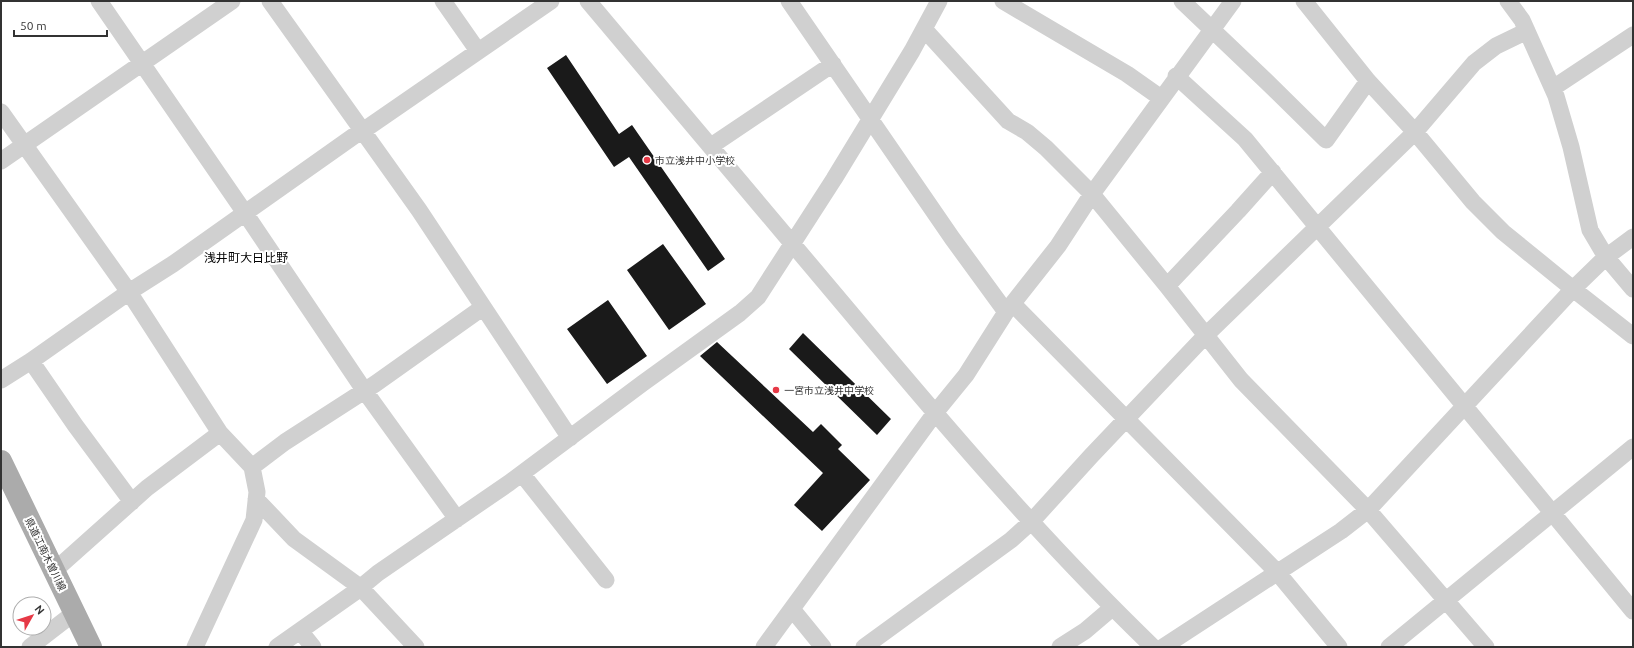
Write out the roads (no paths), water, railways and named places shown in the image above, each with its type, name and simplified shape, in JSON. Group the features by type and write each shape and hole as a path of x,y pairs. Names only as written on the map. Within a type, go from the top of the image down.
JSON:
{"main road":[{"name":"県道江南木曽川線","path":"1,461 91,647"}],"street":[{"path":"99,1 245,213 364,390 457,519"},
{"path":"1,161 232,1"},
{"path":"270,1 361,131 419,210 482,308 570,438"},
{"path":"443,1 478,51"},
{"path":"1,380 172,264 361,131 368,128 550,1"},
{"path":"588,1 935,414 1031,522 1112,608 1153,647"},
{"path":"789,1 871,118 952,238 1009,308 1126,420 1277,572 1339,647"},
{"path":"277,647 301,632 378,573 522,474 740,313 758,297 834,179 924,29 939,1"},
{"path":"1003,1 1127,74 1161,98"},
{"path":"1182,1 1326,140 1368,81"},
{"path":"764,647 935,414 966,375 1009,308 1058,246 1092,194 1176,76 1233,1"},
{"path":"1304,1 1368,81 1415,132 1473,202 1503,232 1633,336"},
{"path":"1508,1 1522,20 1553,88 1571,146 1590,230 1606,257 1633,290"},
{"path":"924,29 1008,121 1027,132 1092,194 1241,380 1368,510 1486,647"},
{"path":"864,647 1011,540 1031,522 1206,336 1415,132 1474,63 1496,46 1527,31"},
{"path":"1553,88 1633,35"},
{"path":"711,146 833,64"},
{"path":"1176,76 1245,139 1633,611"},
{"path":"1,112 23,146 129,292 220,433 252,467 256,492 254,520 195,647"},
{"path":"1167,286 1238,211 1272,172"},
{"path":"1163,647 1341,531 1368,510 1573,289 1606,257 1633,237"},
{"path":"252,467 285,442 364,390 482,308"},
{"path":"31,361 75,425 132,502"},
{"path":"54,571 147,488 220,433"},
{"path":"1389,647 1633,447"},
{"path":"522,474 606,580"},
{"path":"256,499 294,539 360,587 416,647"},
{"path":"1060,647 1085,631 1112,608"},
{"path":"792,609 823,647"},
{"path":"30,647 74,612"},
{"path":"301,632 313,647"}],"place":[{"name":"市立浅井中小学校","path":"647,160"},
{"name":"一宮市立浅井中学校","path":"776,390"}],"district":[{"name":"浅井町大日比野","path":"246,258"}]}
